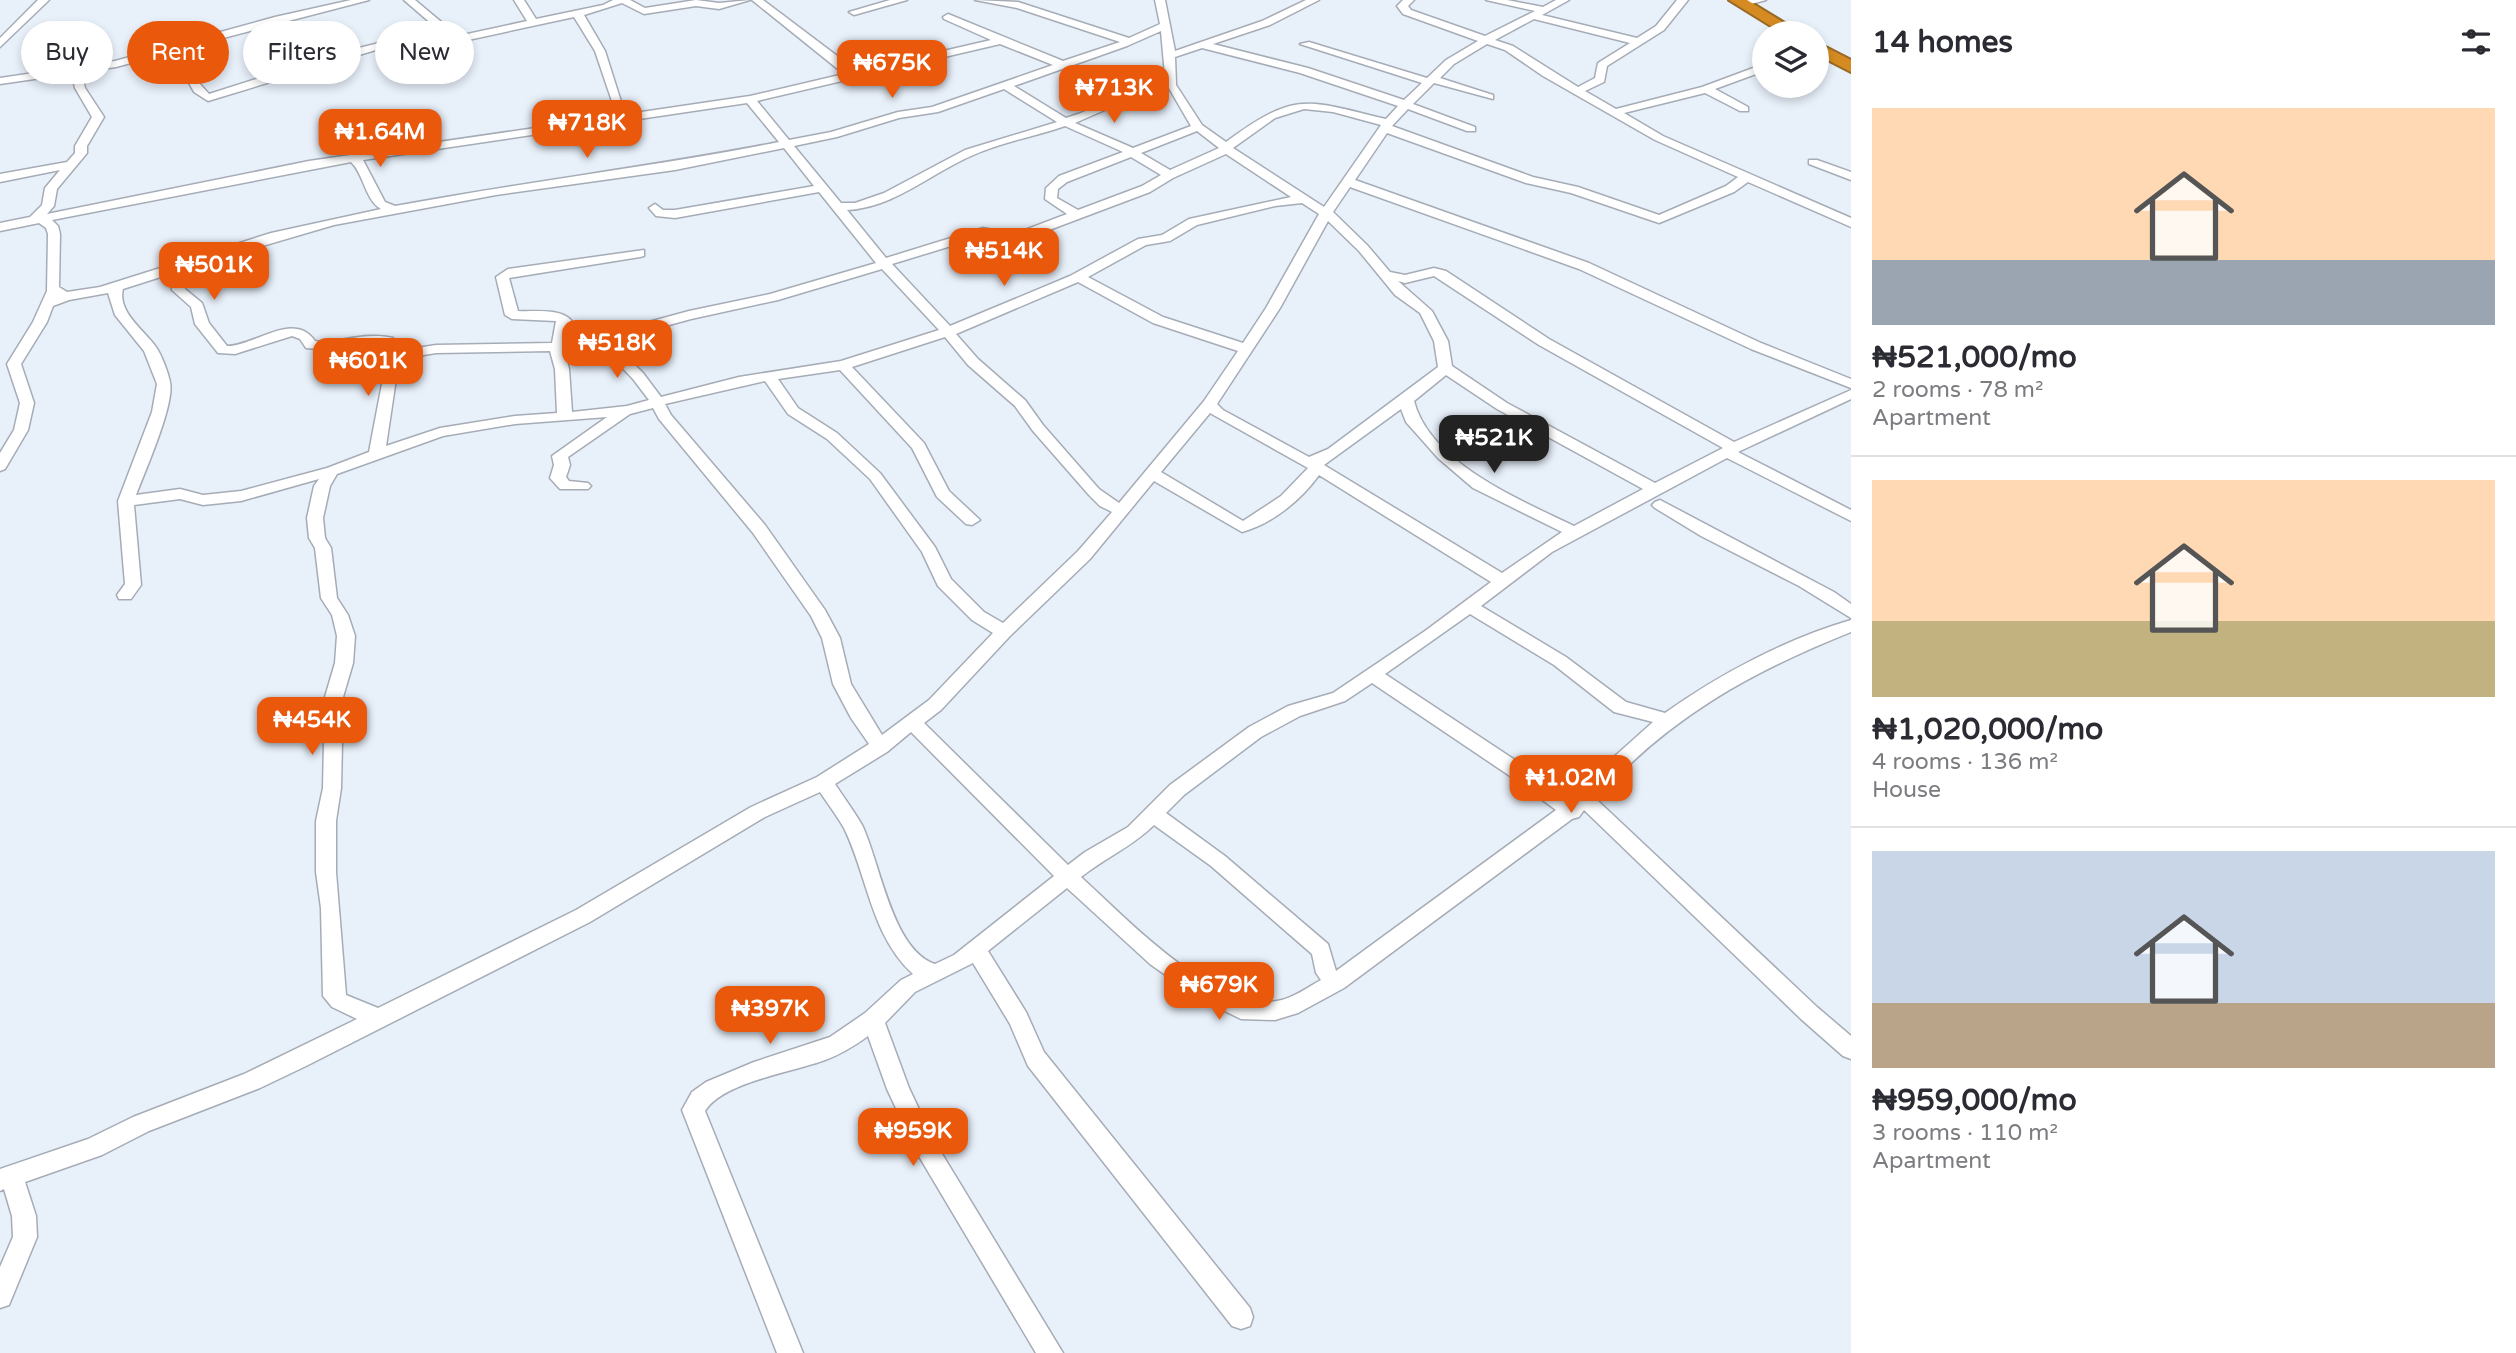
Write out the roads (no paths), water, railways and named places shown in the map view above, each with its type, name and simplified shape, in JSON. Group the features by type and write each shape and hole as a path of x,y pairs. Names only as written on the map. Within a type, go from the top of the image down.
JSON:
{"highway":[{"path":"1749,0 1777,21"},
{"path":"1749,0 1785,21"},
{"path":"1829,47 1851,59"},
{"path":"1829,54 1851,67"}],"street":[{"path":"0,44 44,0"},
{"path":"229,33 364,0"},
{"path":"409,0 434,21"},
{"path":"519,0 532,21"},
{"path":"474,34 532,21 579,15 618,1 644,11 696,3 714,6 745,0"},
{"path":"757,0 849,75"},
{"path":"854,12 902,0"},
{"path":"980,0 1018,5 1128,41"},
{"path":"1160,0 1169,44 1171,85 1198,127 1215,140 1229,145 1253,168 1326,213 1388,275 1400,292 1425,311 1441,341 1444,368"},
{"path":"1169,56 1266,23 1314,0"},
{"path":"1409,0 1402,6 1407,12 1509,48 1613,113 1669,143 1851,223"},
{"path":"1491,0 1636,41"},
{"path":"0,1296 25,1237 24,1216 6,1178 94,1148 141,1124 252,1081 583,916 758,812 824,782 881,747 935,705 1004,632 1084,555 1210,410 1326,213 1407,104 1450,62 1564,0"},
{"path":"1578,91 1600,80 1602,65 1667,22 1674,6 1683,0"},
{"path":"579,15 600,51 619,112 625,117"},
{"path":"948,17 1061,64"},
{"path":"51,297 111,290 286,233 384,208 590,176 675,166 852,130 898,115 934,110 1164,26"},
{"path":"0,227 354,158 750,99 1001,41"},
{"path":"1305,44 1489,97"},
{"path":"1201,45 1264,58 1407,104 1471,129"},
{"path":"195,84 208,98 375,47"},
{"path":"1613,113 1706,89 1752,72"},
{"path":"844,209 882,200 905,184 970,152 1066,123 1117,103 1170,76"},
{"path":"0,81 21,78"},
{"path":"37,219 48,206 51,188 80,153 80,146 98,117 79,84"},
{"path":"1003,84 1066,123 1118,144 1169,175"},
{"path":"1706,89 1744,109"},
{"path":"750,99 823,188 844,209 884,264 948,331 973,362 1020,403 1038,428 1094,492 1105,503 1124,511"},
{"path":"391,356 436,349 554,349 603,339 689,315 773,298 983,232 991,232 1005,239 1016,238 1146,189 1229,145 1272,115 1307,104 1321,104 1523,177 1574,190 1658,219 1730,189 1745,178"},
{"path":"1077,215 1051,199 1052,188 1063,179 1198,127"},
{"path":"354,158 362,166 384,208"},
{"path":"1814,162 1851,177"},
{"path":"0,178 69,165"},
{"path":"655,208 660,213 675,214 823,188"},
{"path":"127,501 180,494 203,500 241,496 332,471 440,432 515,420 627,410 658,400 843,365 948,331 1078,277 1142,242 1166,237 1193,222 1343,189 1577,263 1755,346 1851,384"},
{"path":"1,462 21,430 27,403 14,363 40,323 51,297 54,234 52,226 37,219"},
{"path":"565,417 562,369 554,349 564,320 559,317 512,315 502,277 553,265 640,253"},
{"path":"176,270 179,290 197,306 202,324 223,350 235,350 292,331 305,336 311,345 322,347 387,340 390,343 391,356 390,382 382,416 382,440 375,457"},
{"path":"1388,275 1405,279 1434,272 1441,274 1544,342 1851,516"},
{"path":"1078,277 1158,320 1247,349"},
{"path":"111,290 122,315 151,351 164,384 159,412 127,501 133,586 125,596"},
{"path":"603,339 611,352 634,371 658,400 664,416 759,530 819,614 831,638 842,684 857,713 881,747"},
{"path":"843,365 919,446 942,494 972,520"},
{"path":"1153,474 1242,527 1252,524 1303,484 1314,463 1406,399 1444,368"},
{"path":"1444,368 1652,496 1687,523 1805,582 1851,612"},
{"path":"769,377 793,411 832,436 875,476 929,551 944,582 978,616 1004,632"},
{"path":"790,1353 692,1111 701,1095 725,1082 832,1047 873,1020 908,986 950,968 1092,857 1135,832 1177,790 1255,732 1294,711 1339,697 1470,607 1546,548 1652,496 1731,450 1851,394"},
{"path":"1406,399 1411,419 1443,455 1485,491 1514,501 1574,532"},
{"path":"583,486 565,486 558,478 562,465 560,456 627,410"},
{"path":"1210,410 1314,463 1398,519 1502,581"},
{"path":"1386,412 1411,419"},
{"path":"382,440 401,447"},
{"path":"332,471 322,486 315,518 317,538 323,548 329,598 340,615 346,636 344,663 334,697 332,788 326,821 326,872 331,908 334,996 339,1001 378,1018"},
{"path":"1470,607 1560,661 1610,701 1632,711 1668,720"},
{"path":"913,723 1067,876 1157,958 1205,992 1241,1010 1275,1011 1300,1002 1337,982 1578,806 1616,763 1668,720 1727,680 1789,649 1851,626"},
{"path":"1373,675 1517,771 1578,806 1598,809 1809,1013 1851,1049"},
{"path":"1632,711 1649,736"},
{"path":"824,782 853,827 887,920 909,959 908,986"},
{"path":"799,794 836,804"},
{"path":"1154,814 1218,861 1321,950 1326,973"},
{"path":"976,949 1018,1019 1036,1059 1241,1317"},
{"path":"909,959 937,973"},
{"path":"873,1020 898,1089 925,1146 1050,1353"}]}
